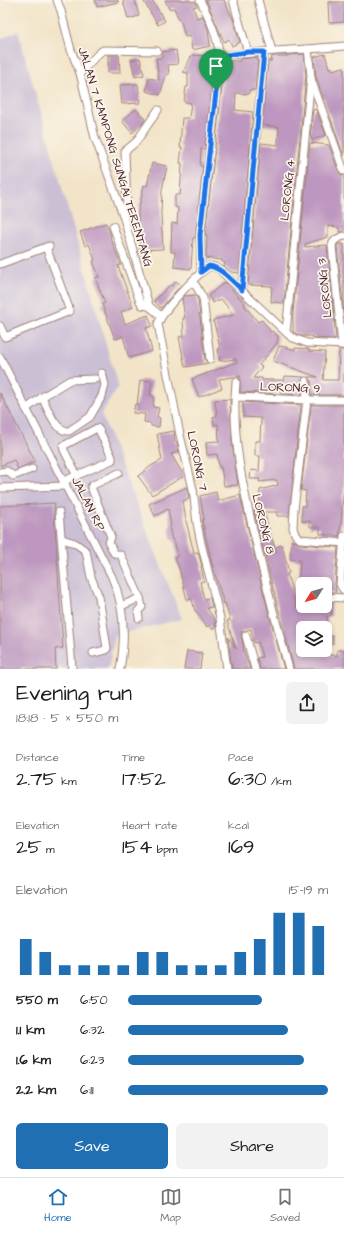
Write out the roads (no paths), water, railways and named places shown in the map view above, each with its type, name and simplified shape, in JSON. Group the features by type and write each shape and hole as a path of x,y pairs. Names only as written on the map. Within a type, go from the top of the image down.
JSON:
{"street":[{"name":"JALAN 7 KAMPONG SUNGAI TERENTANG","path":"57,0 71,50 80,73 95,138 122,215 149,306"},
{"path":"200,0 211,20 220,56 200,235 201,272"},
{"path":"233,0 248,52"},
{"path":"242,290 268,52 258,0"},
{"path":"220,56 248,52 268,52 344,46"},
{"name":"LORONG 4","path":"286,332 311,77 308,49"},
{"path":"80,73 97,54 104,50 157,51"},
{"path":"311,77 344,171"},
{"path":"122,215 127,212 125,151 136,142 158,110"},
{"path":"113,226 142,305 149,306 161,316 201,272 209,266 220,270 291,338 307,343 343,345"},
{"name":"LORONG 3","path":"343,345 332,243 336,239 344,236"},
{"path":"0,264 47,246 70,311 5,337 0,326"},
{"path":"192,282 203,298 210,359"},
{"name":"LORONG 7","path":"161,316 158,324 159,332 180,435 193,489 201,543 220,618 227,669"},
{"name":"JALAN RP","path":"0,357 118,591 124,640 120,669"},
{"path":"42,397 60,429 66,432 69,431 90,417 102,396 105,385 102,373"},
{"path":"26,409 42,397 70,380 95,379"},
{"path":"306,381 307,400 293,528 295,534 300,539 344,543"},
{"name":"LORONG 8","path":"236,382 236,448 244,492 289,669"},
{"name":"LORONG 9","path":"235,397 344,400"},
{"path":"0,488 65,484 78,476 112,460 112,457 97,428 63,446 78,476"},
{"path":"0,472 7,471 13,476 32,470"},
{"path":"119,473 91,487 111,537 109,542 114,553 121,555 140,598 142,607 138,611 139,618"},
{"path":"59,512 74,668"},
{"path":"344,536 340,584 344,590"},
{"path":"62,539 75,543 86,550 91,577 99,597 107,648 104,651 93,653"},
{"path":"332,597 344,598"},
{"path":"121,606 140,598"},
{"path":"246,636 255,669"}]}
